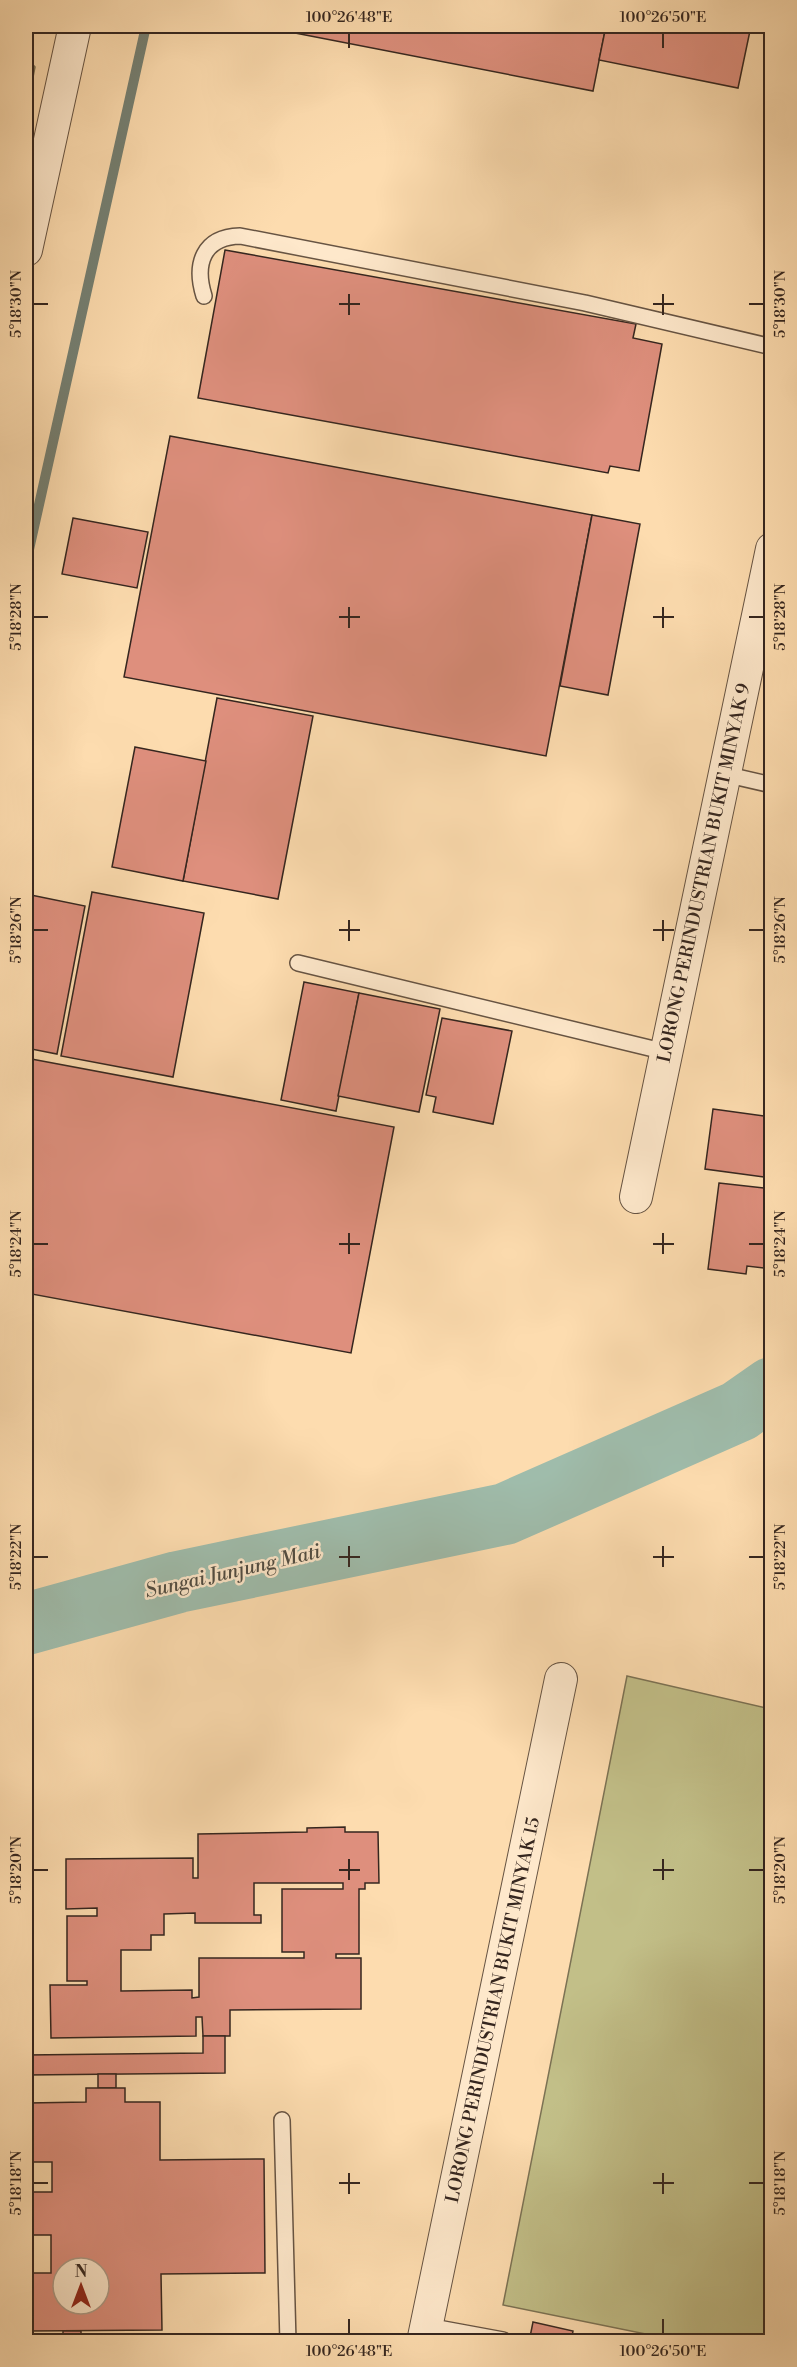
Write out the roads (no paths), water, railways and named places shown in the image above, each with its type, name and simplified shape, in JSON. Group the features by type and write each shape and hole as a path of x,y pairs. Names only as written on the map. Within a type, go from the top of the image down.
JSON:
{"street":[{"path":"26,250 75,26"},
{"name":"LORONG PERINDUSTRIAN BUKIT MINYAK 9","path":"636,1197 771,549"},
{"name":"LORONG PERINDUSTRIAN BUKIT MINYAK 15","path":"425,2334 561,1678"}],"lane":[{"path":"204,296 200,276 202,260 207,247 217,240 240,236 585,303 771,347"},
{"path":"724,774 771,785"},
{"path":"298,963 666,1052"},
{"path":"282,2120 288,2342"},
{"path":"425,2334 503,2340"}],"waterway":[{"path":"26,563 146,26"},
{"name":"Sungai Junjung Mati","path":"26,1624 178,1582 505,1514 739,1411 772,1388"}]}
